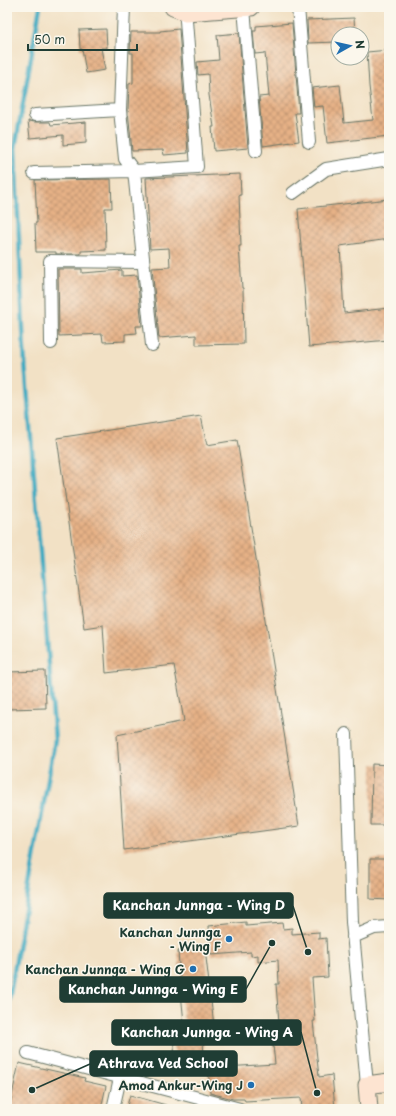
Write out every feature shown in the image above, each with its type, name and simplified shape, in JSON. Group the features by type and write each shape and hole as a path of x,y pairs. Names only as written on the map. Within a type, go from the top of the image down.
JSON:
{"street":[{"path":"124,7 120,110 125,159 134,171 152,345"},
{"path":"34,173 134,171 197,167 181,9 251,7"},
{"path":"298,7 309,142"},
{"path":"244,8 256,151"},
{"path":"35,115 120,110"},
{"path":"293,193 326,169 389,159"},
{"path":"51,342 50,261 143,262"},
{"path":"346,734 352,922 369,1109"},
{"path":"353,937 374,928 389,927"},
{"path":"28,1053 240,1109"},
{"path":"113,1109 120,1078"},
{"path":"367,1085 389,1082"}],"building":[{"path":"354,18 354,26 330,26 330,42 308,43 307,20"},
{"path":"292,23 299,113 295,113 299,141 263,146 259,97 269,96 265,53 255,54 253,31 256,31 256,26"},
{"path":"106,29 107,48 101,48 105,70 86,73 82,49 80,49 79,30"},
{"path":"179,29 188,153 164,155 163,150 132,151 128,110 129,84 133,83 133,53 130,53 131,32 160,32"},
{"path":"239,33 248,148 214,151 212,127 214,127 209,95 208,74 198,75 197,62 219,60 217,35"},
{"path":"389,50 389,136 327,143 323,106 314,107 312,88 340,85 344,123 373,120 368,66 370,66 370,52"},
{"path":"28,121 50,122 51,125 86,122 86,143 63,145 63,135 30,138"},
{"path":"240,174 241,195 239,195 241,246 239,246 243,288 244,344 196,345 196,335 159,338 152,268 170,267 169,248 150,249 146,178"},
{"path":"111,179 112,208 105,208 106,250 81,251 81,254 36,252 35,223 37,223 35,180"},
{"path":"389,199 389,239 340,246 344,313 389,308 389,340 309,347 298,209"},
{"path":"58,269 82,269 82,273 122,270 122,276 137,275 142,326 136,326 137,333 125,334 125,341 103,342 102,334 59,336"},
{"path":"201,416 207,445 237,440 299,826 124,850 117,735 184,721 174,665 106,673 103,625 84,628 57,438"},
{"path":"45,671 46,708 7,709 7,672"},
{"path":"372,764 389,765 389,825 371,825"},
{"path":"370,859 389,859 389,900 370,899"},
{"path":"246,922 246,926 282,923 283,929 292,928 292,934 319,932 319,939 326,938 328,977 312,978 315,1021 313,1021 319,1077 332,1075 335,1109 302,1109 301,1098 245,1101 244,1099 233,1099 210,1093 208,1068 275,1064 272,1036 280,1035 276,984 279,984 278,960 258,962 258,955 251,956 251,952 211,955 209,926"},
{"path":"205,949 214,1026 202,1027 205,1070 176,1072 173,1034 185,1033 178,951"},
{"path":"19,1063 85,1078 84,1081 106,1086 101,1109 9,1109"},
{"path":"130,1095 166,1105 166,1109 126,1109"}],"waterway":[{"path":"7,1011 55,740 24,350 15,148 40,7"}],"place":[{"name":"Kanchan Junnga - Wing F","path":"229,939"},
{"name":"Kanchan Junnga - Wing E","path":"272,943"},
{"name":"Kanchan Junnga - Wing D","path":"308,952"},
{"name":"Kanchan Junnga - Wing G","path":"193,969"},
{"name":"Amod Ankur-Wing J","path":"251,1085"},
{"name":"Athrava Ved School","path":"32,1090"},
{"name":"Kanchan Junnga - Wing A","path":"317,1093"}]}
